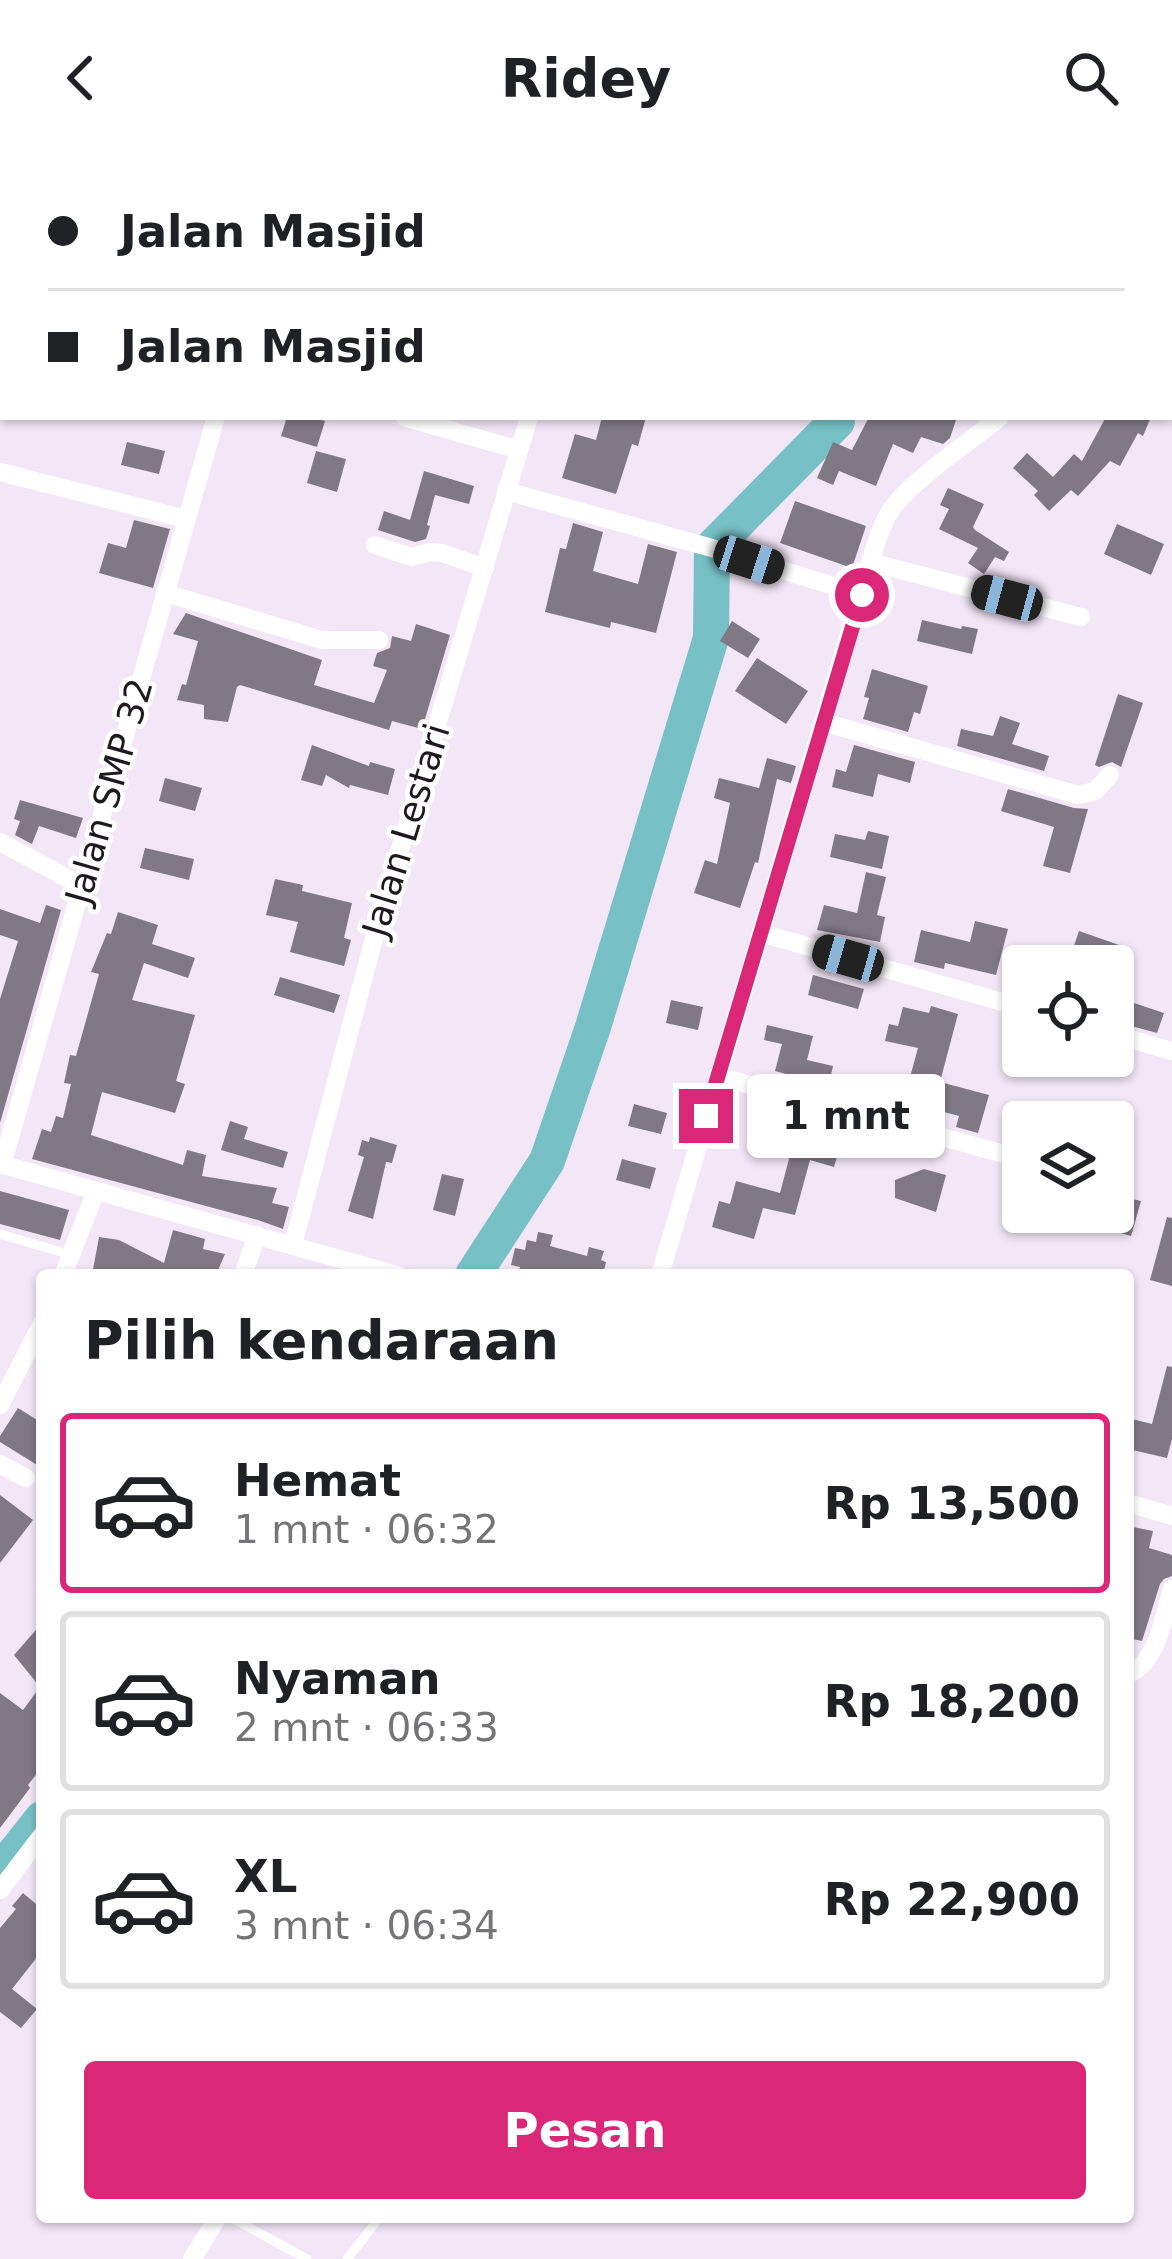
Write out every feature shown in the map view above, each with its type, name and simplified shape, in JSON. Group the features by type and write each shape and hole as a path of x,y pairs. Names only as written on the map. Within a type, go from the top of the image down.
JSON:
{"street":[{"name":"Jalan SMP 32","path":"1,1164 216,420"},
{"path":"414,420 519,450"},
{"name":"Jalan Lestari","path":"292,1245 378,923 528,420"},
{"path":"662,1269 884,522 896,503 996,420"},
{"path":"0,472 186,519"},
{"path":"506,491 862,595"},
{"path":"375,545 411,557 442,554 485,568"},
{"path":"870,562 1081,617"},
{"path":"165,593 322,640 379,640"},
{"path":"823,722 1078,795 1095,791 1110,776"},
{"path":"0,842 82,886"},
{"path":"761,933 1002,1002"},
{"path":"1134,1040 1172,1052"},
{"path":"717,1076 1002,1153"},
{"path":"1,1164 376,1269"},
{"path":"65,1269 96,1191"},
{"path":"245,1269 256,1235"},
{"path":"0,1405 36,1350"},
{"path":"0,1464 26,1478"},
{"path":"1134,1505 1172,1516"},
{"path":"1134,1672 1150,1655 1172,1589"},
{"path":"0,1890 36,1843"},
{"path":"193,2259 214,2223"}],"lane":[{"path":"0,1234 71,1255"},
{"path":"241,2223 307,2259"},
{"path":"347,2259 375,2223"}],"building":[{"path":"286,420 325,421 317,447 281,436"},
{"path":"601,420 645,420 616,494 562,478 575,434 596,440"},
{"path":"867,420 956,420 943,444 921,437 913,453 893,444 876,486 839,471 833,485 817,478 833,442 852,450"},
{"path":"1104,420 1150,420 1120,466 1110,461 1078,496 1071,490 1049,511 1034,495 1038,491 1013,468 1027,453 1053,477 1074,454 1082,461"},
{"path":"127,442 165,451 159,474 121,465"},
{"path":"316,451 346,459 337,492 307,483"},
{"path":"424,471 474,486 469,504 435,495 426,539 415,542 378,530 384,511 410,520"},
{"path":"948,488 984,504 973,527 1009,552 1004,561 995,557 984,574 968,563 978,548 939,529 949,509 940,505"},
{"path":"795,501 866,526 852,568 780,543"},
{"path":"134,520 170,529 153,588 99,573 108,543 126,548"},
{"path":"573,523 603,532 593,571 638,584 648,544 677,552 656,633 611,622 610,628 545,612 560,548 566,549"},
{"path":"1117,524 1164,544 1151,575 1104,554"},
{"path":"186,613 322,660 314,685 374,703 387,670 373,666 377,653 390,648 392,636 411,641 416,624 450,635 422,729 392,721 389,730 240,685 228,722 204,719 204,705 177,700 198,641 173,634"},
{"path":"922,620 978,629 972,654 917,641"},
{"path":"732,621 760,639 748,658 720,641"},
{"path":"757,658 808,691 786,724 735,691"},
{"path":"872,669 928,686 920,714 914,712 908,732 863,719"},
{"path":"1118,694 1143,703 1121,767 1112,762 1099,767 1095,765"},
{"path":"1000,716 1020,723 1012,744 1049,756 1044,771 957,746 961,729 993,736"},
{"path":"312,745 369,766 370,762 395,769 388,795 349,788 326,775 322,786 301,780"},
{"path":"854,745 915,762 910,783 878,774 873,797 832,787 836,769 846,772"},
{"path":"767,758 796,766 791,783 777,779 758,863 740,908 694,893 705,860 717,864 730,803 714,798 719,778 759,788"},
{"path":"165,778 202,788 195,811 159,801"},
{"path":"1008,789 1088,809 1070,873 1043,866 1054,827 1001,811"},
{"path":"20,800 83,818 76,838 39,826 32,844 15,835"},
{"path":"868,831 889,836 882,869 830,857 835,834 865,840"},
{"path":"145,848 194,859 189,880 140,868"},
{"path":"866,872 886,877 877,915 885,917 880,942 817,930 824,905 857,913"},
{"path":"275,879 352,903 344,938 351,940 344,966 290,952 298,922 266,915"},
{"path":"46,905 61,910 0,1123 0,999 18,941 0,935 0,909 40,923"},
{"path":"118,912 158,925 152,944 195,958 188,978 144,963 132,1000 195,1015 176,1081 185,1084 175,1113 102,1092 91,1135 183,1165 187,1150 206,1155 202,1176 277,1188 272,1203 289,1207 283,1229 32,1159 42,1129 51,1132 56,1116 63,1118 71,1084 64,1083 70,1055 76,1056 99,974 91,972"},
{"path":"975,921 1008,929 996,975 945,963 944,969 914,962 921,930 970,942"},
{"path":"1079,931 1119,945 1074,945"},
{"path":"813,975 864,989 858,1009 808,995"},
{"path":"280,977 340,995 334,1013 274,995"},
{"path":"671,1000 703,1007 698,1030 666,1023"},
{"path":"1134,1003 1164,1013 1157,1033 1134,1027"},
{"path":"931,1006 958,1014 940,1082 989,1095 978,1133 956,1127 959,1116 929,1108 926,1117 901,1110 918,1048 885,1041 889,1024 898,1026 903,1007 929,1013"},
{"path":"767,1025 813,1036 807,1060 833,1066 827,1092 806,1086 808,1080 775,1071 782,1044 764,1040"},
{"path":"634,1104 667,1113 661,1134 628,1126"},
{"path":"230,1121 248,1127 244,1139 288,1152 283,1168 221,1150"},
{"path":"767,1130 839,1150 834,1167 810,1160 795,1215 763,1208 754,1239 712,1227 719,1201 730,1204 736,1181 780,1193 790,1155 762,1148"},
{"path":"370,1137 397,1145 392,1163 386,1162 373,1219 348,1211 364,1157 358,1155 362,1140 369,1142"},
{"path":"622,1159 656,1168 650,1189 616,1180"},
{"path":"924,1169 946,1175 936,1212 895,1198 895,1180"},
{"path":"442,1174 464,1179 455,1216 433,1210"},
{"path":"0,1191 69,1210 60,1240 0,1224"},
{"path":"1134,1199 1141,1201 1134,1226"},
{"path":"1167,1217 1172,1218 1172,1286 1150,1280"},
{"path":"173,1230 205,1239 203,1249 225,1254 219,1269 93,1269 99,1237 119,1240 164,1263"},
{"path":"538,1232 553,1235 550,1246 587,1256 589,1247 604,1251 604,1269 520,1269 511,1265 515,1248 525,1250 527,1240 536,1242"},
{"path":"1167,1366 1172,1367 1172,1439 1167,1458 1134,1450 1134,1420 1152,1424"},
{"path":"18,1408 36,1419 36,1464 0,1442"},
{"path":"0,1495 33,1520 0,1563"},
{"path":"1134,1527 1153,1531 1149,1548 1172,1555 1172,1576 1160,1584 1142,1641 1134,1639"},
{"path":"36,1630 36,1682 14,1655"},
{"path":"36,1692 36,1775 0,1828 0,1693 23,1710"},
{"path":"23,1893 36,1904 36,1959 12,1989 36,2008 21,2028 0,2012 0,1928 16,1909 12,1906"}],"waterway":[{"path":"477,1269 547,1161 593,1027 711,638 712,548 837,421"},
{"path":"0,1872 36,1827"}],"route":[{"path":"706,1116 862,595"}]}
